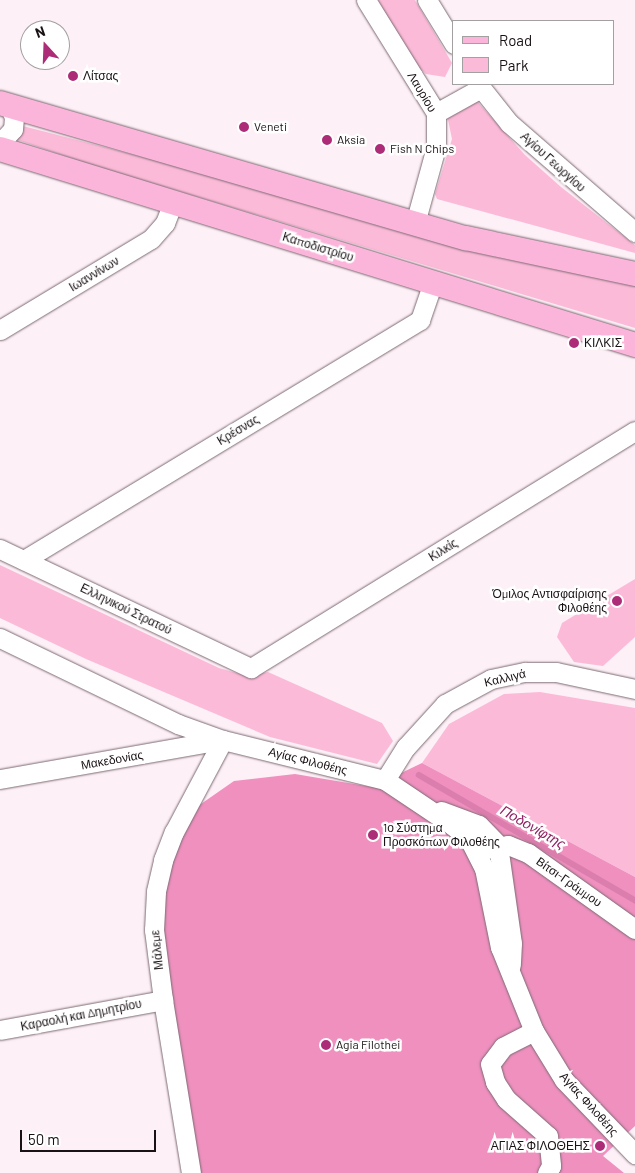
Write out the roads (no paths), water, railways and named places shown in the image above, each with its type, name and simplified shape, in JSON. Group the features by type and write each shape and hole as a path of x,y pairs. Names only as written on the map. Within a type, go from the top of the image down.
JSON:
{"main road":[{"path":"4,104 466,238 635,274"},
{"name":"Καποδιστρίου","path":"0,149 635,346"}],"street":[{"name":"Λαυρίου","path":"366,0 436,114 436,147 415,223"},
{"path":"427,0 452,41"},
{"path":"436,114 480,86"},
{"name":"Αγίου Γεωργίου","path":"480,86 510,123 635,232"},
{"path":"0,143 13,129 14,117 4,104"},
{"name":"Ιωαννίνων","path":"0,330 151,239 165,223 174,202"},
{"name":"Κρέσνας","path":"24,560 420,320 433,283"},
{"name":"Κιλκίς","path":"251,668 635,431"},
{"name":"Ελληνικού Στρατού","path":"0,549 251,668"},
{"name":"Αγίας Φιλοθέης","path":"0,638 178,724 223,740 385,780 432,809 469,839 484,868 500,947 511,969 534,1031 564,1080 635,1154"},
{"name":"Καλλιγά","path":"385,780 406,746 445,704 491,679 525,672 556,672 635,689"},
{"path":"178,724 184,742 178,748"},
{"name":"Μακεδονίας","path":"0,779 223,740"},
{"name":"Μάλεμε","path":"191,1173 163,1000 154,930 156,891 163,860 223,740"},
{"name":"Αγίας Φιλοθέης","path":"432,809 479,824 498,846 512,943 511,969"},
{"name":"Βίτσι-Γράμμου","path":"498,846 508,845 528,853 635,929"},
{"path":"477,852 498,846"},
{"name":"Καραολή και Δημητρίου","path":"0,1030 163,1000"},
{"path":"534,1031 503,1047 490,1064 494,1082 506,1099 548,1136 551,1166 547,1173"}],"waterway":[{"name":"Ποδονίφτης","path":"419,775 635,900"}],"place":[{"name":"Λίτσας","path":"73,76"},
{"name":"Veneti","path":"244,127"},
{"name":"Aksia","path":"327,140"},
{"name":"Fish N Chips","path":"380,149"},
{"name":"ΚΙΛΚΙΣ","path":"574,343"},
{"name":"Όμιλος Αντισφαίρισης Φιλοθέης","path":"617,601"},
{"name":"1ο Σύστημα Προσκόπων Φιλοθέης","path":"373,835"},
{"name":"Agia Filothei","path":"326,1045"},
{"name":"ΑΓΙΑΣ ΦΙΛΟΘΕΗΣ","path":"600,1146"}]}
